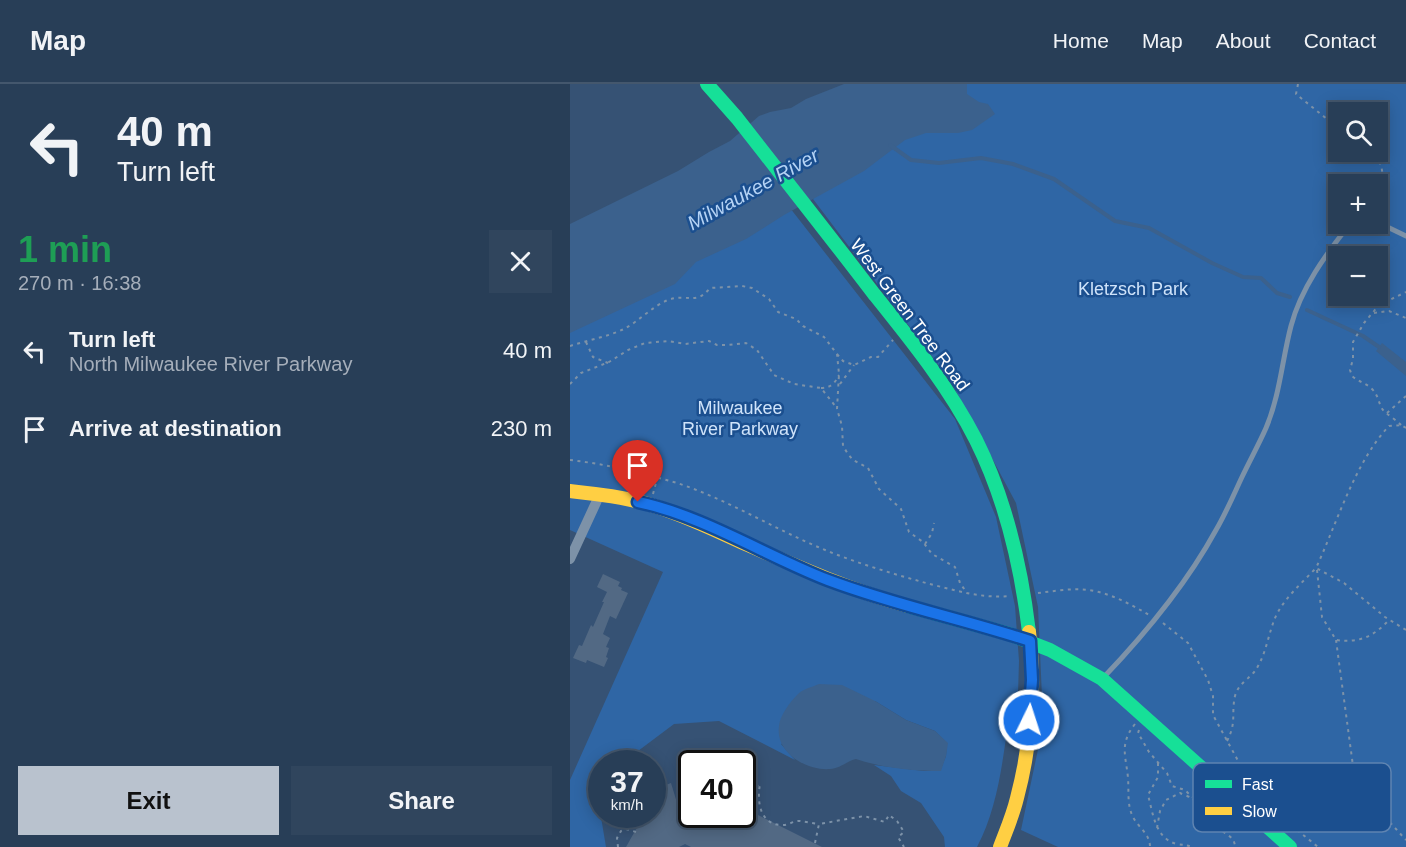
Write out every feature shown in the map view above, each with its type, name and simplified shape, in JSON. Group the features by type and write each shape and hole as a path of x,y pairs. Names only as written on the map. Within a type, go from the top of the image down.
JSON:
{"street":[{"name":"West Green Tree Road","path":"707,84 737,118 925,359 951,396 976,441 992,478 1008,525 1025,595 1032,680 1028,739 1019,787 1000,847"},
{"path":"570,491 600,494 650,505 682,516 826,579 866,594 1030,641 1102,679 1196,763"},
{"path":"570,559 600,494"},
{"path":"1273,832 1290,847"}],"lane":[{"path":"1388,227 1406,236"},
{"path":"1102,679 1140,640 1186,578 1216,531 1266,427 1280,387 1292,324 1307,289 1329,250 1342,234"}],"path":[{"path":"1298,84 1296,94 1328,120"},
{"path":"570,346 622,330 669,300 704,297 710,288 742,286 752,288 770,299 778,312 796,319 803,326 824,337 843,361 855,365"},
{"path":"1406,292 1385,301 1364,323 1355,338 1350,369 1352,376 1376,392 1380,398 1380,405 1387,413 1406,428"},
{"path":"1373,313 1389,311 1406,318"},
{"path":"838,386 855,365 871,357 879,357 894,338"},
{"path":"585,341 593,357 608,363"},
{"path":"570,384 581,373 608,363 628,350 645,343 668,341 685,344 709,341 717,345 746,343 757,350 774,375 794,384 830,387 839,374"},
{"path":"837,354 839,374 837,409 842,426 843,446 853,460 868,468 879,489 901,509 909,532 925,544 932,554 956,567 960,583 967,593"},
{"path":"821,388 837,409"},
{"path":"1387,413 1406,396"},
{"path":"1227,741 1235,722 1235,694 1243,682 1255,671 1276,617 1288,596 1316,568 1365,459 1378,438 1389,426 1401,425"},
{"path":"570,460 598,463 678,484 849,560 967,593 996,597 1012,596"},
{"path":"925,544 932,533 934,523"},
{"path":"1316,568 1344,584 1389,620 1406,630"},
{"path":"1316,568 1322,617 1335,639 1353,763"},
{"path":"1038,593 1094,591 1123,600 1149,615"},
{"path":"1335,639 1364,640 1389,620"},
{"path":"1162,623 1188,643 1208,680 1213,696 1213,716 1239,763"},
{"path":"1143,715 1138,733 1167,773 1168,781 1172,786 1185,790 1193,799"},
{"path":"1143,715 1125,742 1124,758 1131,814 1150,841 1150,847"},
{"path":"1158,763 1158,777 1148,795 1157,828 1166,839 1176,844 1192,847"},
{"path":"756,786 760,784 757,802 764,816 777,825 788,825 796,821 819,824 864,816 885,822 890,815 904,832 898,837 904,847"},
{"path":"1157,828 1166,800 1180,793 1193,799"},
{"path":"815,843 819,824"},
{"path":"1391,824 1406,840"},
{"path":"618,847 617,838 621,831 626,829 636,832"},
{"path":"1221,832 1231,836 1235,847"},
{"path":"1300,832 1318,847"}],"green space":[{"name":"Kletzsch Park","path":"896,84 1406,84 1406,847 1058,847 1021,830 1040,740 1042,697 1038,607 1016,503 950,380 813,199"},
{"name":"Milwaukee River Parkway","path":"790,208 955,419 996,517 1015,606 1019,661 1017,727 1008,724 998,787 984,833 977,847 945,847 944,837 921,803 901,791 891,776 874,765 940,771 946,756 947,743 935,731 906,720 875,701 781,744 795,760 719,721 674,724 639,750 588,750 588,828 603,828 606,847 570,847 570,780 663,572 570,530 570,268"}],"water":[{"name":"Milwaukee River","path":"844,84 967,84 967,94 979,102 988,104 995,114 972,130 958,133 926,133 905,140 864,171 784,215 746,239 696,262 675,284 570,333 570,224 678,171 730,141 759,116 791,108 806,99"},
{"path":"1382,343 1406,362 1406,376 1376,351"},
{"path":"819,684 842,685 906,720 935,731 948,743 941,771 898,768 856,759 833,769 821,769 794,758 787,752 779,736 781,717 798,694"}],"building":[{"path":"603,574 620,582 618,586 628,593 616,619 610,616 603,634 610,638 606,647 609,648 606,657 608,658 604,667 587,660 586,663 573,658 579,645 582,646 591,625 593,627 604,602 602,602 607,592 597,587"},
{"path":"671,783 678,806 678,828 756,828 756,814 822,847 691,847 685,844 679,847 626,847 637,828 666,828 666,785"}],"waterway":[{"path":"890,145 911,160 939,163 981,158 1013,164 1054,179 1115,221 1149,228 1212,263 1243,277 1261,278 1277,293 1290,297"},
{"path":"1307,310 1363,336 1379,347"}],"traffic: fast":[{"path":"707,84 737,118 915,346 965,420 987,463 1004,509 1022,582 1029,632"},
{"path":"908,606 1009,634 1050,650 1102,679 1196,763"},
{"path":"1273,832 1290,847"}],"traffic: slow":[{"path":"570,491 621,498 663,509 823,577 908,606"},
{"path":"1000,847 1022,778 1029,736 1032,694 1029,632"}],"route":[{"path":"638,502 682,516 826,579 866,594 1030,641 1032,680 1029,720"}]}
